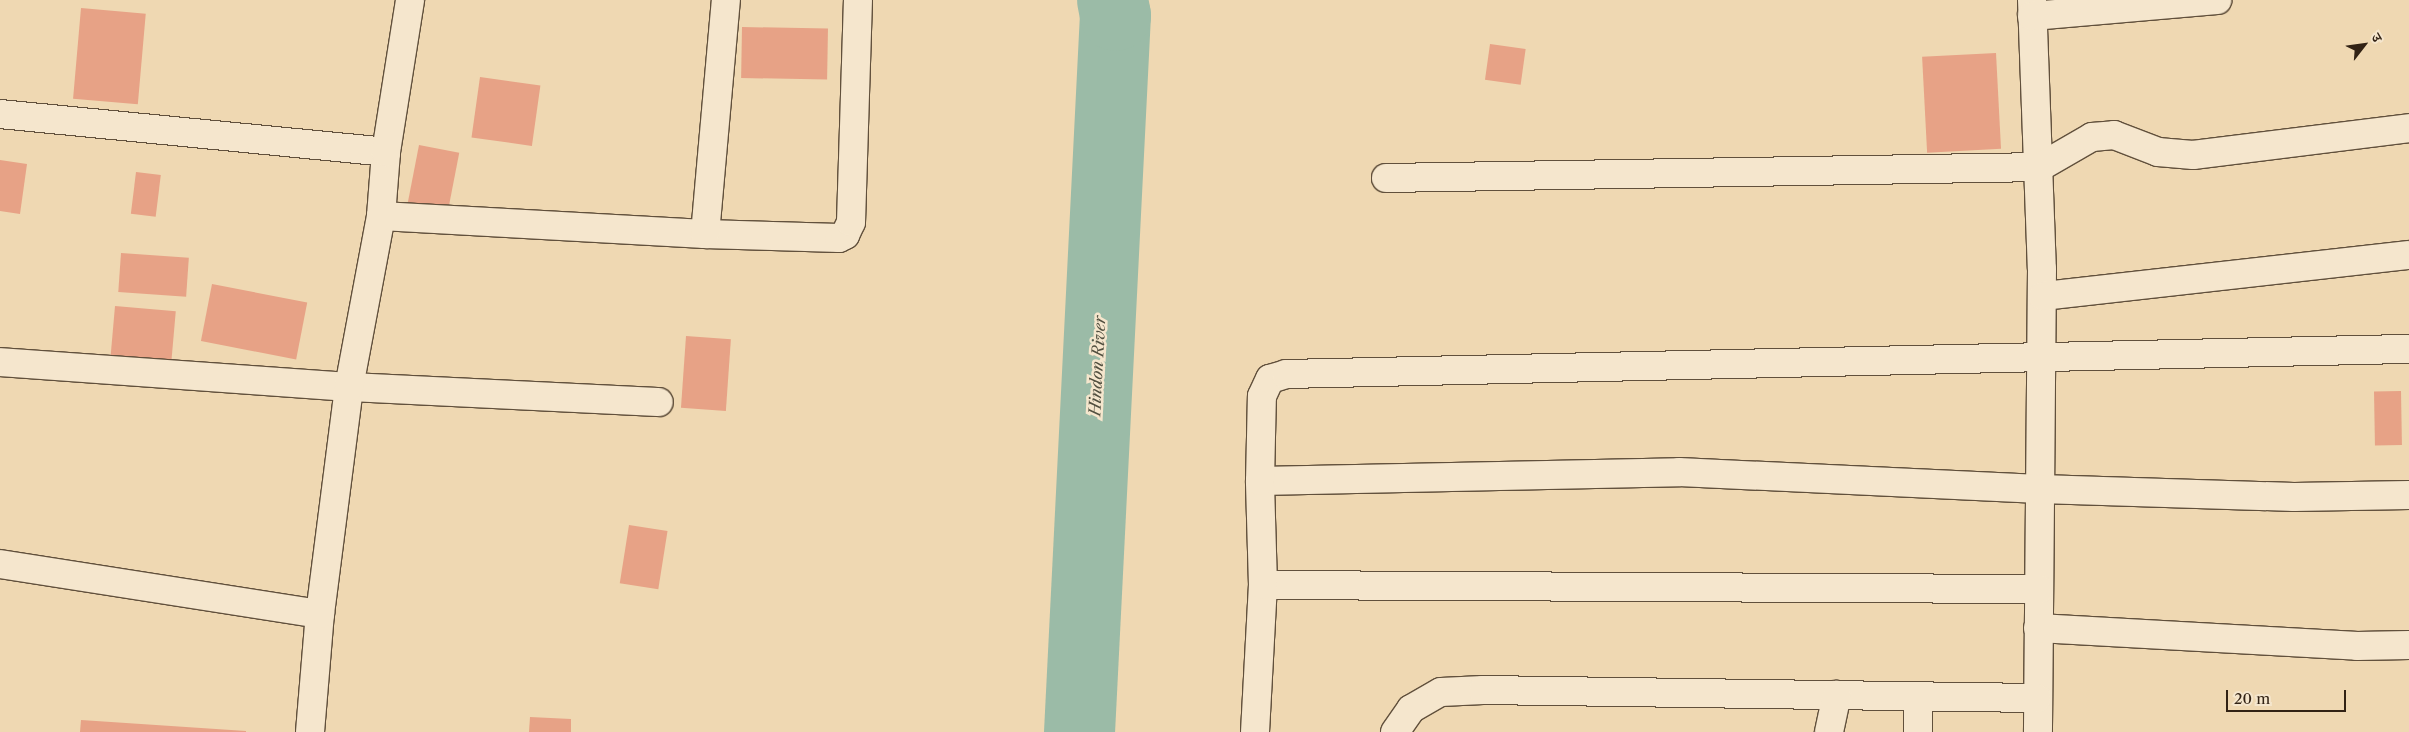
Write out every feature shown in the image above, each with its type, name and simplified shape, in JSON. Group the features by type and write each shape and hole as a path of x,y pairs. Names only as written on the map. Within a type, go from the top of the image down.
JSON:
{"street":[{"path":"310,732 320,614 349,387 381,216 386,152 410,0"},
{"path":"705,234 726,0"},
{"path":"381,216 705,234 832,238 845,235 849,229 858,0"},
{"path":"2038,732 2042,296 2040,167 2032,8 2217,0"},
{"path":"0,114 386,152"},
{"path":"1386,178 2040,167 2092,137 2114,135 2158,152 2192,156 2409,128"},
{"path":"2042,296 2409,254"},
{"path":"1255,732 1263,585 1260,481 1262,396 1270,379 1286,374 2409,349"},
{"path":"0,362 349,387 660,402"},
{"path":"1260,481 1679,472 2040,489 2294,497 2409,495"},
{"path":"0,564 320,614"},
{"path":"1263,585 2038,589"},
{"path":"2038,628 2356,646 2409,645"},
{"path":"1396,732 1411,709 1441,692 1483,690 2037,698"},
{"path":"1829,732 1838,696"},
{"path":"1918,696 1918,732"}],"building":[{"path":"81,8 146,14 138,104 73,99"},
{"path":"742,27 828,29 827,79 741,78"},
{"path":"1490,44 1526,49 1521,85 1485,80"},
{"path":"1996,53 2001,149 1927,153 1922,57"},
{"path":"480,77 540,85 532,146 472,137"},
{"path":"419,145 459,153 448,211 408,203"},
{"path":"0,160 27,164 20,214 0,211"},
{"path":"136,172 161,175 156,217 131,214"},
{"path":"121,253 189,258 186,297 118,292"},
{"path":"212,284 307,303 296,359 201,341"},
{"path":"115,306 176,311 171,364 110,359"},
{"path":"686,336 731,339 726,411 681,408"},
{"path":"2374,391 2401,391 2402,445 2375,445"},
{"path":"629,525 668,531 658,589 620,583"},
{"path":"530,717 571,719 571,732 529,732"},
{"path":"81,720 246,731 246,732 80,732"}],"waterway":[{"name":"Hindon River","path":"1079,732 1115,15 1112,0"}]}
